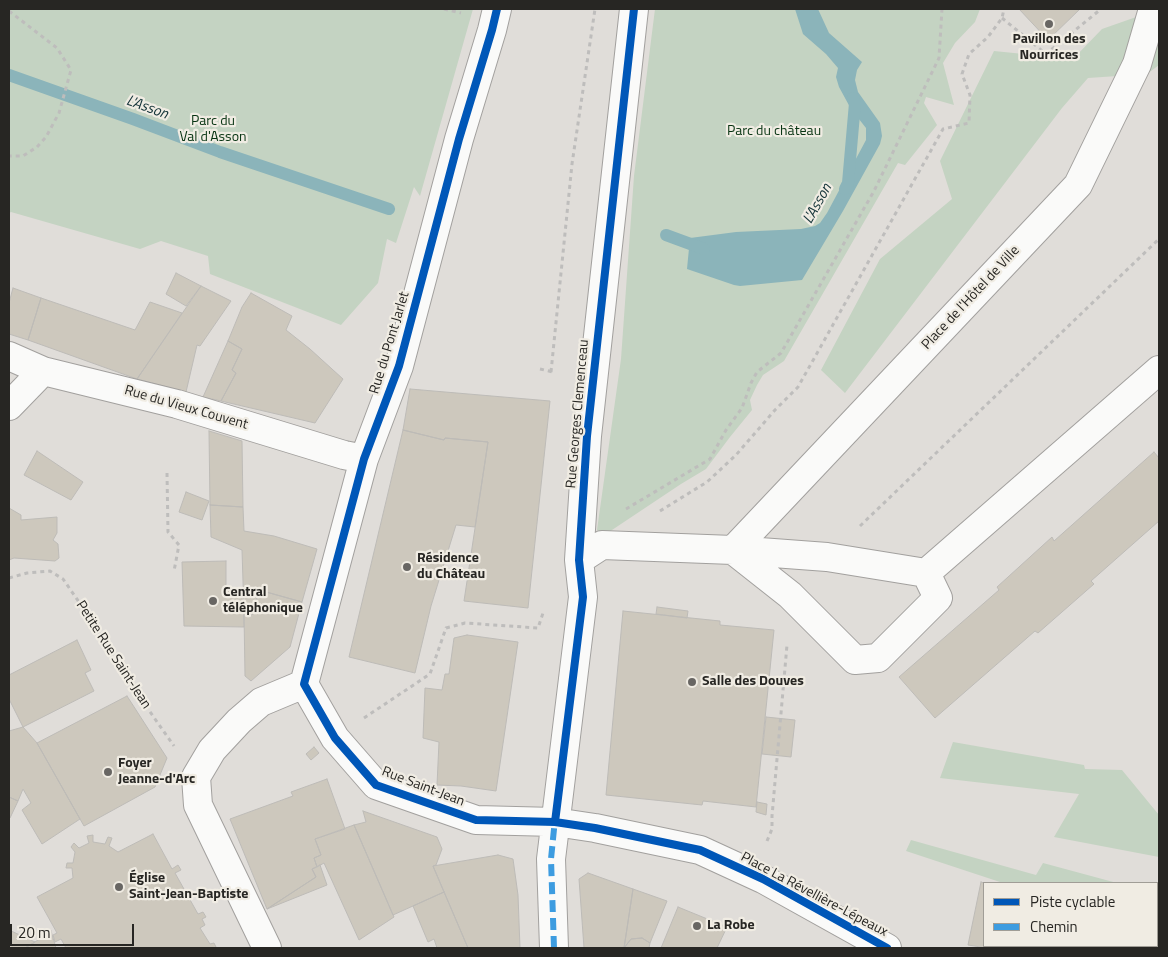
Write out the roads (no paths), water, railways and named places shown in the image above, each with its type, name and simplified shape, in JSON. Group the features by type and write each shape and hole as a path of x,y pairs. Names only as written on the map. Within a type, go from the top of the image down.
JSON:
{"street":[{"name":"Rue du Pont Jarlet","path":"304,684 364,459 399,366 459,139 497,9"},
{"name":"Rue Georges Clemenceau","path":"554,948 551,859 554,822 582,598 579,560 587,436 634,9"},
{"name":"Place de l'Hôtel de Ville","path":"732,550 1078,185 1137,64 1154,9"},
{"name":"Rue du Vieux Couvent","path":"9,356 43,371 177,404 344,455 364,459"},
{"path":"579,560 602,545 732,550 827,558 926,573 1159,370"},
{"path":"9,406 43,371"},
{"path":"732,550 790,595 855,660 878,658 938,598 926,573"},
{"path":"267,948 198,805 196,777 212,750 254,708 261,702 304,684"},
{"name":"Rue Saint-Jean","path":"304,684 335,738 376,785 476,820 554,822"},
{"name":"Place La Révellière-Lépeaux","path":"554,822 596,828 700,850 752,874 887,948"}],"water":[{"path":"795,9 818,9 829,33 862,62 857,70 855,80 858,92 880,123 882,136 880,144 843,211 802,280 734,285 687,269 690,238 736,232 801,229 815,226 820,223 827,213 866,140 866,128 851,109 839,87 836,77 838,68 826,54 803,34"}],"waterway":[{"name":"L'Asson","path":"9,75 220,152 389,209"},
{"name":"L'Asson","path":"845,189 848,183 855,103 853,98"},
{"name":"L'Asson","path":"666,235 704,249"}],"place":[{"name":"Pavillon des Nourrices","path":"1049,24"},
{"name":"Résidence du Château","path":"407,567"},
{"name":"Central téléphonique","path":"213,601"},
{"name":"Salle des Douves","path":"692,682"},
{"name":"Foyer Jeanne-d'Arc","path":"108,772"},
{"name":"Église Saint-Jean-Baptiste","path":"119,887"},
{"name":"La Robe","path":"697,926"}],"park label":[{"name":"Parc du Val d'Asson","path":"213,130"},
{"name":"Parc du château","path":"774,132"}]}
